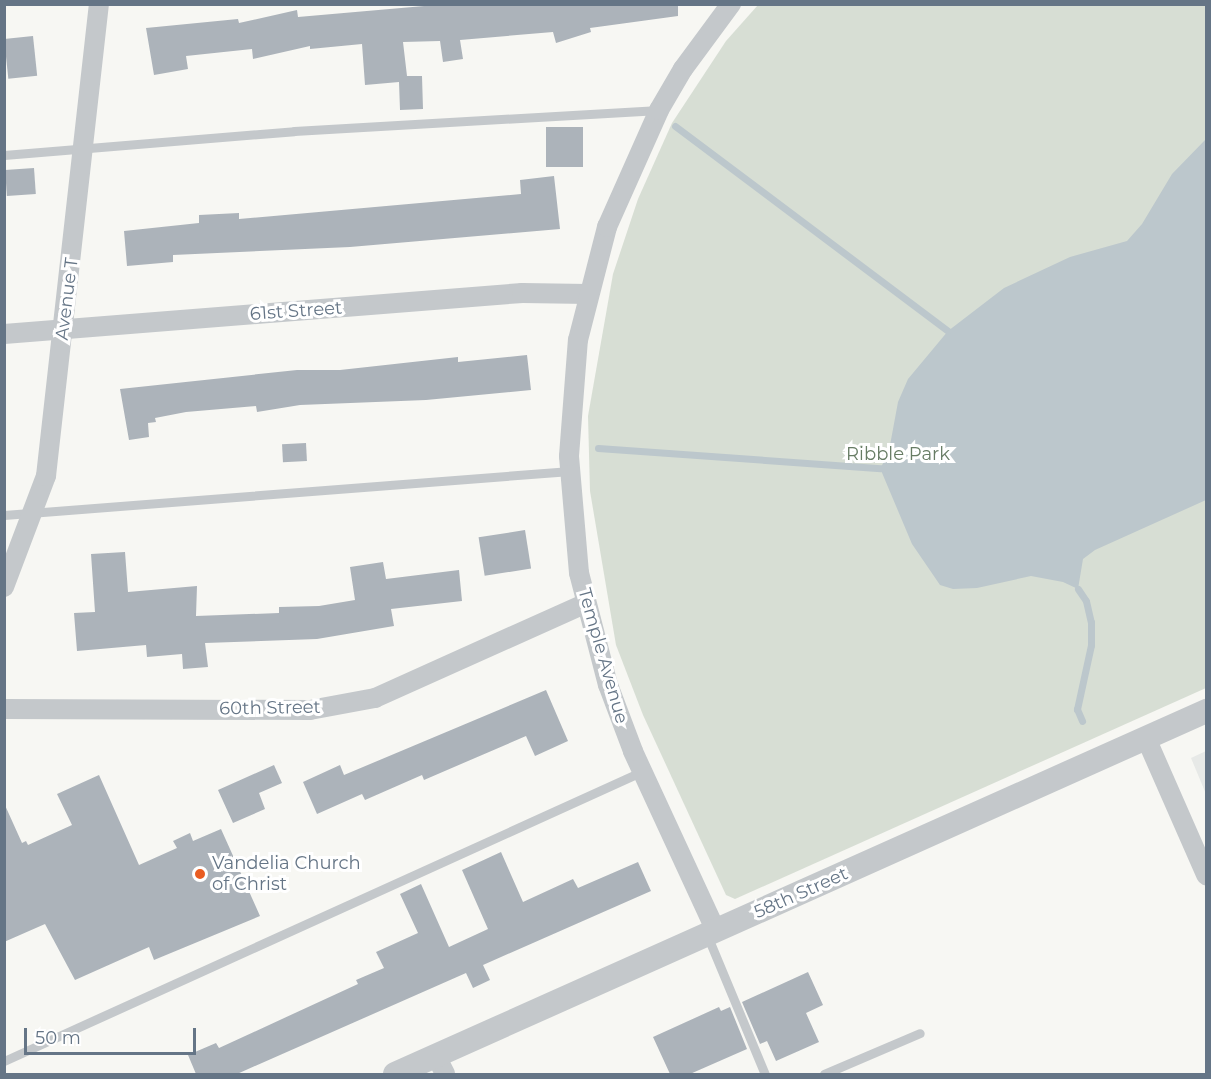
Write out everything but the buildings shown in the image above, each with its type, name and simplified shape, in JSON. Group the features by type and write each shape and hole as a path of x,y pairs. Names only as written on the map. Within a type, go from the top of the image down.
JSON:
{"street":[{"name":"Avenue T","path":"4,587 46,476 85,150 99,4"},
{"name":"Temple Avenue","path":"712,933 608,685 586,603 572,515 570,471 572,398 588,294 611,216 658,110 683,69 731,4"},
{"name":"61st Street","path":"4,334 64,327 522,293 588,294"},
{"name":"60th Street","path":"4,709 321,708 375,698 586,603"},
{"name":"58th Street","path":"395,1074 441,1065 712,933 1206,711"},
{"path":"1146,738 1206,875"}],"lane":[{"path":"4,155 294,131 658,110"},
{"path":"4,514 570,471"},
{"path":"4,1061 643,771"},
{"path":"712,933 765,1074"},
{"path":"824,1074 920,1033"}],"shaded area":[{"path":"1206,139 1206,500 1095,550 1083,559 1078,589 1063,582 1031,576 977,588 953,589 940,585 912,544 880,468 888,456 898,402 908,379 948,331 1004,288 1070,257 1127,241 1142,224 1172,174"},
{"path":"1206,751 1206,794 1191,758"}],"green space":[{"name":"Ribble Park","path":"758,5 1206,5 1206,688 735,899 726,895 643,715 616,645 590,491 588,416 613,274 638,199 672,123 726,41"}],"waterway":[{"path":"675,126 948,331"},
{"path":"598,448 880,468"},
{"path":"1078,589 1086,601 1091,622 1091,645 1077,709 1082,721"}],"place":[{"name":"Vandelia Church of Christ","path":"200,874"}]}
